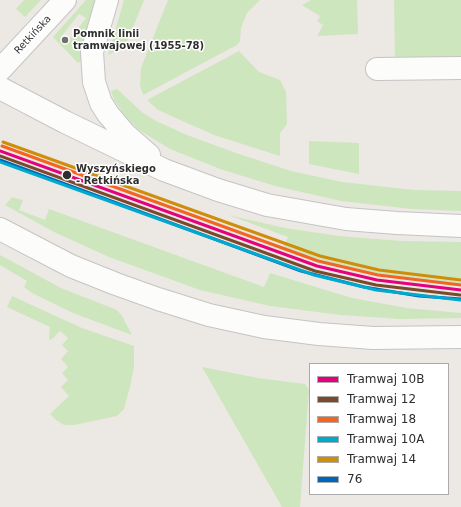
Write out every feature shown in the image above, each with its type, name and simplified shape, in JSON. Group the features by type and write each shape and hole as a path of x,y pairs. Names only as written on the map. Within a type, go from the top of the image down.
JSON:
{"street":[{"name":"Retkińska","path":"0,70 65,0"},
{"path":"107,0 92,52 94,82 101,103 125,134 164,170"},
{"path":"377,69 461,68"},
{"path":"0,88 65,122 164,170 218,190 267,205 346,219 461,226"},
{"path":"0,229 71,266 110,282 158,299 209,314 264,327 319,334 373,338 461,337"}],"green space":[{"path":"24,0 41,0 25,17 16,9"},
{"path":"86,0 96,0 83,41 81,61 78,63 53,37","holes":["79,14 86,18 66,44 60,38"]},
{"path":"124,0 144,0 125,47 108,55"},
{"path":"168,0 260,0 247,13 241,28 240,41 237,45 143,95 140,85 141,68"},
{"path":"311,0 357,0 358,34 317,36 323,25 317,21 320,16 302,5"},
{"path":"394,0 461,0 461,59 395,59"},
{"path":"239,51 259,72 280,80 286,92 287,124 280,133 280,156 214,135 158,110 147,100"},
{"path":"117,89 143,113 156,121 187,135 236,153 291,171 342,182 414,190 461,191 461,211 412,209 341,201 275,186 220,169 170,149 139,130 126,117 114,100 111,91"},
{"path":"309,141 359,143 359,174 309,164"},
{"path":"12,197 23,200 19,210 45,220 49,209 264,287 270,273 352,298 407,308 461,313 461,318 400,319 341,315 270,306 200,290 109,257 54,232 5,205"},
{"path":"228,215 285,228 339,236 402,241 461,242 461,285 369,274 316,260 283,248 288,237"},
{"path":"0,255 61,288 117,310 122,316 132,335 73,313 32,293 24,287 27,281 0,265"},
{"path":"12,296 82,328 134,346 134,367 130,387 124,409 117,416 74,425 64,425 50,414 69,396 61,387 68,380 62,373 68,367 61,359 68,351 62,345 68,338 60,331 51,340 49,339 50,327 7,307"},
{"path":"202,367 258,378 305,384 309,390 300,507 282,507"}],"tram line":[{"name":"14","path":"3,142 320,256 379,270 461,280"},
{"name":"18","path":"2,146 318,261 378,275 461,285"},
{"name":"10B","path":"0,151 317,266 377,280 461,290"},
{"name":"12","path":"0,156 315,271 376,285 460,295"},
{"name":"10A","path":"0,162 314,275 376,290 460,300"}],"transit line":[{"name":"76","path":"0,160 301,271 364,287 419,296 461,299"}],"place":[{"name":"Pomnik linii tramwajowej (1955-78)","path":"65,40"},
{"name":"Wyszyńskiego - Retkińska","path":"67,175"}]}
